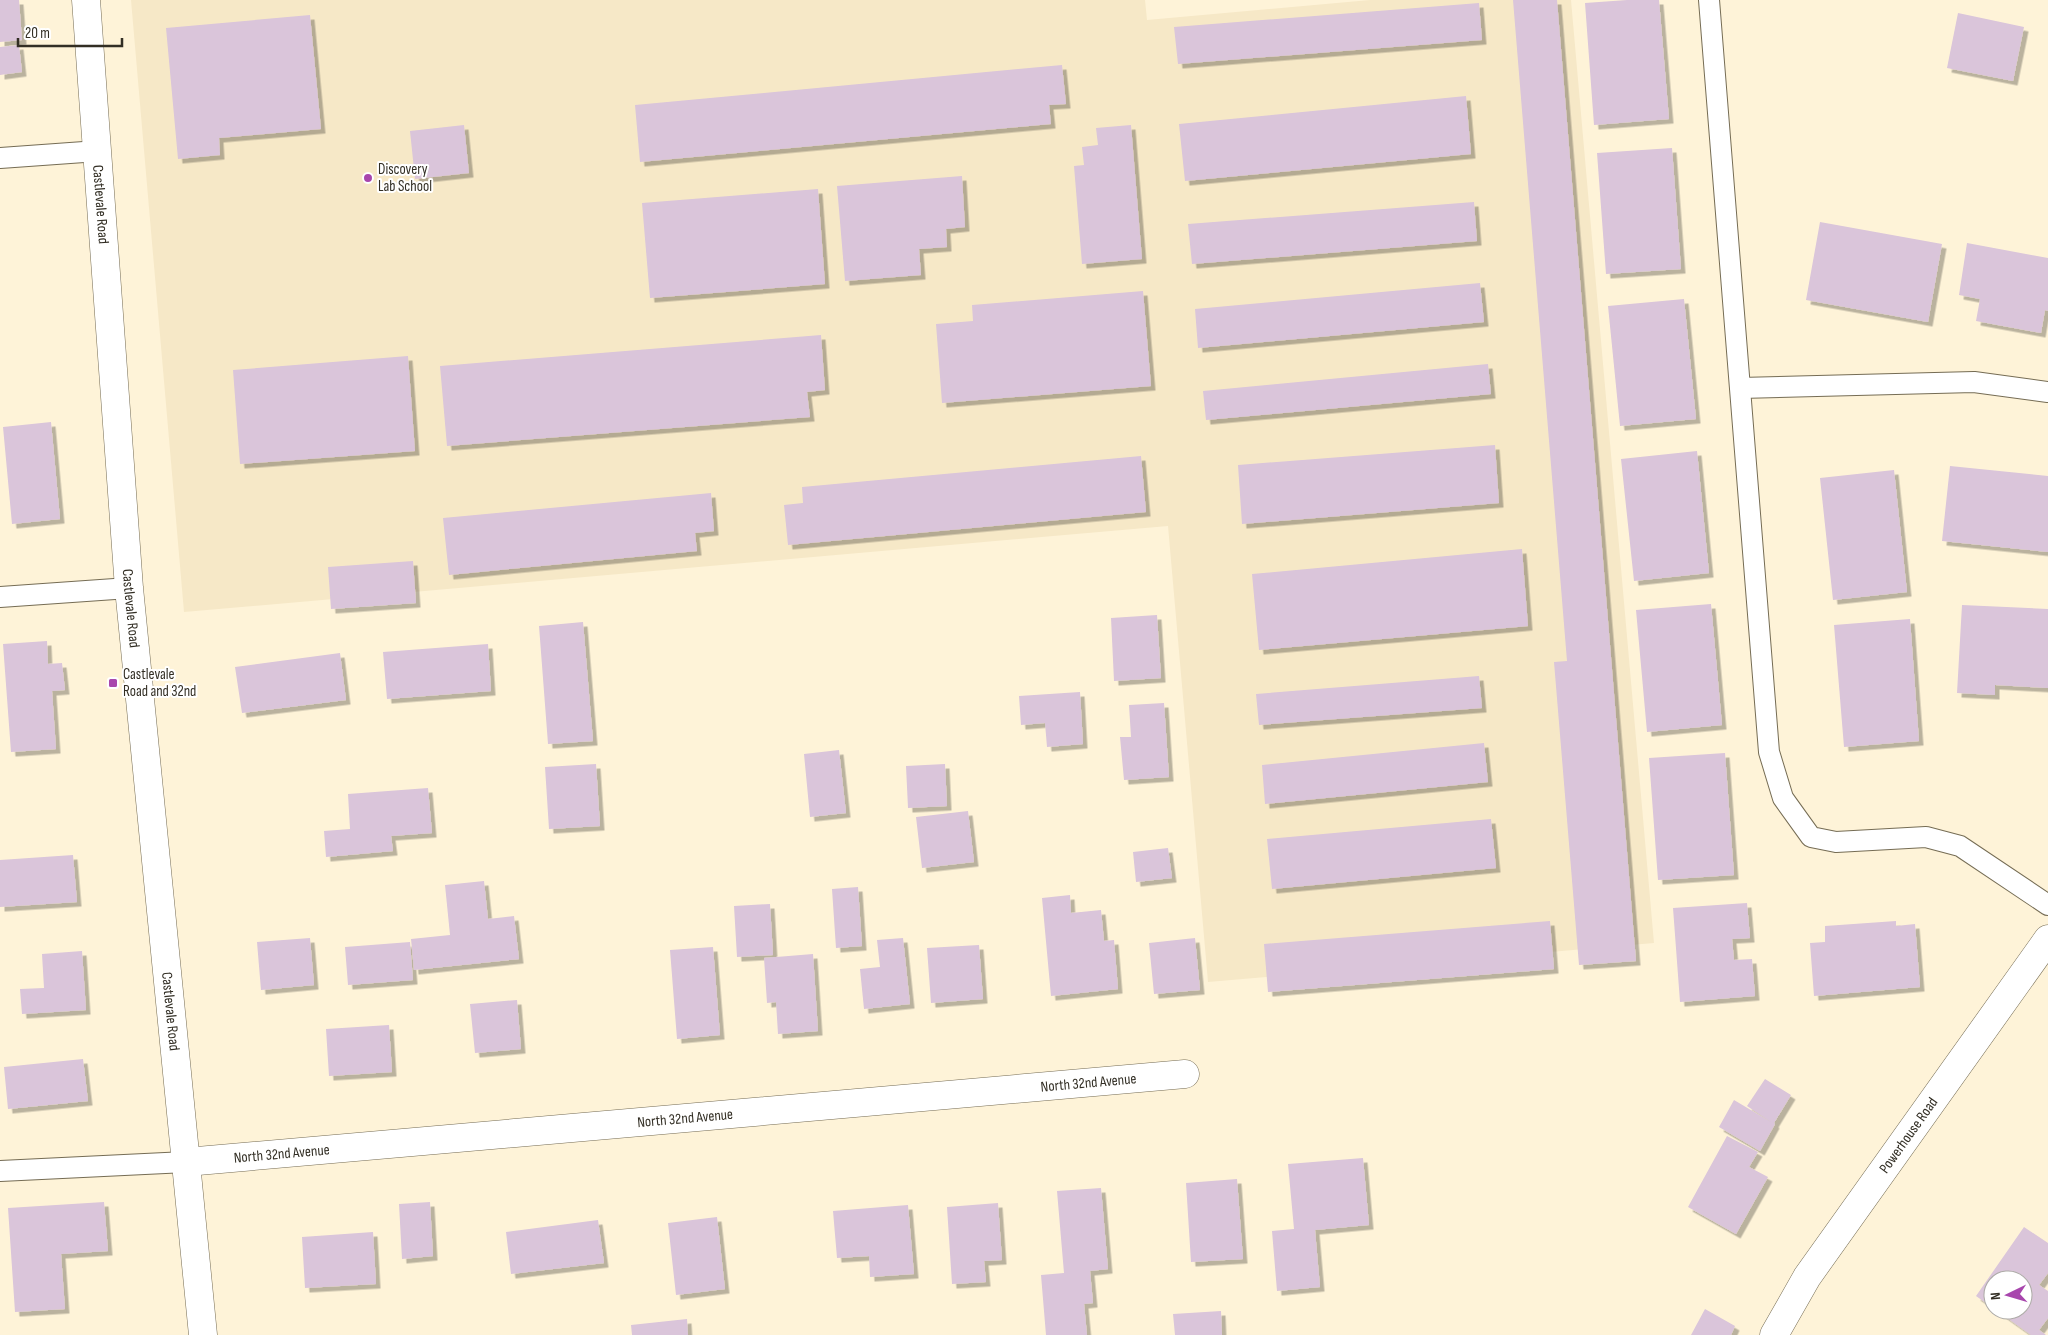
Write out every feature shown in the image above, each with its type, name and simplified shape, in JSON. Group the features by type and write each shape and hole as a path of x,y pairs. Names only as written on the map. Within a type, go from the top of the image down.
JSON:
{"street":[{"name":"Castlevale Road","path":"86,0 129,588 203,1335"},
{"name":"Powerhouse Road","path":"1774,1335 1806,1276 2048,939"},
{"name":"North 32nd Avenue","path":"186,1162 1185,1074"}],"lane":[{"path":"1709,0 1769,752 1783,798 1811,837 1836,842 1926,836 1960,846 2048,905"},
{"path":"0,158 98,151"},
{"path":"1740,388 1974,382 2048,392"},
{"path":"0,597 129,588"},
{"path":"0,1171 186,1162"}],"shaded area":[{"path":"131,0 1145,0 1147,20 1370,0 1571,0 1654,943 1208,982 1168,526 184,612"}],"building":[{"path":"0,0 19,0 22,40 0,42"},
{"path":"1513,0 1557,0 1636,961 1579,965 1554,662 1567,661"},
{"path":"1659,0 1669,119 1594,125 1585,3"},
{"path":"1479,3 1482,40 1178,64 1174,27"},
{"path":"1958,13 2024,27 2013,81 1947,68"},
{"path":"310,15 321,129 219,138 220,155 178,159 166,28"},
{"path":"19,45 22,72 0,75 0,47"},
{"path":"1062,65 1066,104 1049,105 1051,124 640,162 635,105"},
{"path":"1466,96 1471,154 1185,181 1179,124"},
{"path":"464,125 469,173 415,179 410,131"},
{"path":"1131,125 1142,259 1082,264 1074,166 1084,165 1082,147 1098,145 1096,128"},
{"path":"1672,148 1681,269 1606,274 1597,153"},
{"path":"962,176 965,227 946,229 947,247 919,249 921,275 845,281 837,186"},
{"path":"818,189 825,284 650,298 642,203"},
{"path":"1474,202 1477,241 1192,264 1188,224"},
{"path":"1820,222 1942,244 1928,322 1806,300"},
{"path":"1967,243 2048,258 2048,311 2045,310 2041,333 1976,321 1980,299 1959,295"},
{"path":"1480,283 1484,322 1198,348 1195,309"},
{"path":"1143,291 1151,386 942,403 936,324 973,321 972,305"},
{"path":"1684,299 1696,419 1620,426 1608,306"},
{"path":"821,335 825,390 807,392 810,417 447,446 440,366"},
{"path":"408,356 415,451 240,464 233,370"},
{"path":"1488,364 1491,394 1206,420 1203,391"},
{"path":"51,422 60,519 12,524 3,427"},
{"path":"1495,445 1499,503 1242,524 1238,465"},
{"path":"1697,451 1709,573 1634,581 1621,459"},
{"path":"1141,456 1146,512 788,545 784,505 803,503 802,487"},
{"path":"1950,466 2048,476 2048,552 1942,541"},
{"path":"1894,470 1907,592 1833,600 1820,478"},
{"path":"711,493 714,531 695,533 697,551 449,575 443,518"},
{"path":"1522,549 1528,626 1259,650 1252,574"},
{"path":"413,561 416,603 331,609 328,567"},
{"path":"1711,604 1722,725 1647,732 1636,610"},
{"path":"1962,605 2048,609 2048,688 1995,685 1995,695 1957,693"},
{"path":"1157,615 1161,678 1114,681 1111,618"},
{"path":"1910,619 1919,741 1844,747 1834,625"},
{"path":"583,622 593,741 548,744 539,626"},
{"path":"47,641 48,664 62,663 65,690 52,691 56,749 11,752 3,644"},
{"path":"488,644 491,691 387,699 383,652"},
{"path":"340,653 346,700 242,713 235,667"},
{"path":"1479,676 1482,708 1259,725 1256,694"},
{"path":"1080,692 1083,744 1047,747 1045,723 1021,725 1019,696"},
{"path":"1164,703 1169,777 1124,780 1120,737 1131,737 1129,705"},
{"path":"1484,743 1488,782 1265,804 1262,765"},
{"path":"839,750 846,813 810,817 804,754"},
{"path":"1725,753 1734,875 1658,880 1649,758"},
{"path":"596,764 600,826 549,829 545,767"},
{"path":"945,764 947,806 908,808 906,766"},
{"path":"428,788 432,833 391,836 393,851 326,857 324,831 350,829 348,794"},
{"path":"968,811 974,862 922,868 916,817"},
{"path":"1491,819 1496,868 1272,889 1267,839"},
{"path":"1168,848 1172,878 1136,882 1133,852"},
{"path":"73,855 77,902 0,907 0,860"},
{"path":"484,881 488,919 514,916 519,959 414,970 411,939 450,935 445,885"},
{"path":"858,887 862,946 836,948 832,889"},
{"path":"1070,895 1071,913 1101,910 1104,941 1114,940 1118,989 1051,996 1042,898"},
{"path":"1747,903 1750,938 1732,939 1734,960 1752,959 1755,996 1680,1002 1673,908"},
{"path":"770,904 773,955 737,957 734,906"},
{"path":"1550,921 1554,969 1268,992 1264,944"},
{"path":"1896,921 1896,926 1915,924 1920,987 1814,996 1810,943 1825,942 1825,926"},
{"path":"310,938 314,985 261,990 257,942"},
{"path":"903,938 910,1004 864,1009 860,969 880,967 877,940"},
{"path":"1195,938 1200,990 1154,994 1149,943"},
{"path":"410,942 413,980 348,985 345,947"},
{"path":"979,945 983,999 931,1003 927,948"},
{"path":"713,947 720,1035 677,1039 670,950"},
{"path":"82,951 86,1010 22,1014 20,989 44,988 42,954"},
{"path":"813,954 818,1031 778,1034 776,1002 767,1003 764,958"},
{"path":"517,1000 521,1049 475,1053 470,1004"},
{"path":"389,1025 392,1072 329,1076 326,1029"},
{"path":"83,1059 88,1101 8,1109 4,1067"},
{"path":"1765,1079 1791,1095 1760,1151 1719,1127 1734,1100 1771,1122 1747,1106"},
{"path":"1727,1136 1758,1152 1749,1167 1768,1177 1736,1234 1688,1207"},
{"path":"1363,1158 1369,1225 1315,1230 1320,1287 1277,1291 1272,1231 1294,1229 1288,1164"},
{"path":"1237,1179 1243,1259 1191,1262 1186,1183"},
{"path":"1101,1188 1108,1269 1090,1271 1093,1303 1084,1304 1087,1335 1046,1335 1041,1275 1064,1273 1057,1191"},
{"path":"104,1202 108,1251 61,1254 65,1309 15,1312 8,1208"},
{"path":"430,1202 433,1256 402,1259 399,1204"},
{"path":"998,1203 1002,1260 984,1261 986,1282 952,1284 947,1207"},
{"path":"908,1205 914,1274 870,1277 869,1256 837,1258 833,1211"},
{"path":"717,1217 725,1289 676,1295 668,1223"},
{"path":"598,1220 604,1263 511,1274 506,1232"},
{"path":"2024,1227 2048,1243 2048,1273 2039,1285 2048,1291 2048,1318 2039,1330 2046,1335 2031,1335 2010,1320 2033,1320 2033,1270 1994,1270"},
{"path":"373,1232 376,1284 305,1288 302,1237"},
{"path":"1983,1286 1983,1301 1976,1296"},
{"path":"1705,1309 1735,1326 1731,1335 1691,1335"},
{"path":"1221,1311 1222,1335 1175,1335 1173,1314"},
{"path":"687,1319 688,1335 632,1335 631,1325"}],"place":[{"name":"Discovery Lab School","path":"368,178"},
{"name":"Castlevale Road and 32nd","path":"113,683"}]}
